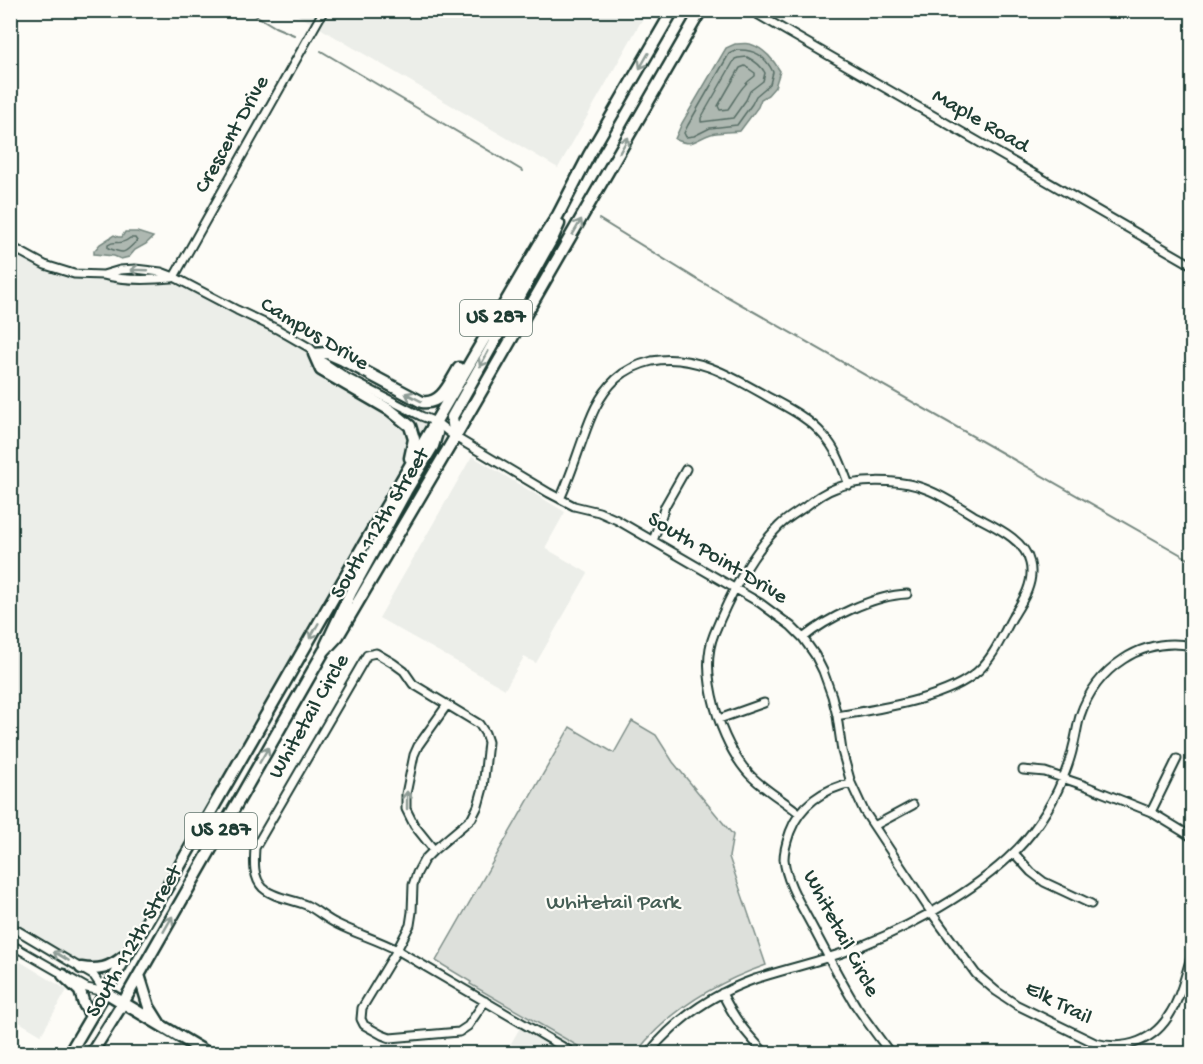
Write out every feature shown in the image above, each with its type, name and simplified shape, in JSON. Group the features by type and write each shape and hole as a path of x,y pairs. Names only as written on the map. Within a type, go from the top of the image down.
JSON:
{"main road":[{"name":"South 112th Street","path":"69,1053 558,215 589,155 673,10"},
{"name":"South 112th Street","path":"91,1053 123,1003 324,651 338,636 455,437 701,10"},
{"path":"406,472 414,442 410,426 390,410 321,370 314,354 327,353 343,360 422,402 428,403 435,400 442,396 549,219 558,215 559,224 553,237 452,417 455,437"},
{"path":"324,651 351,592 433,446 437,433 436,422"},
{"path":"81,968 95,970 105,968 128,952"},
{"path":"63,975 80,991 91,1016"},
{"path":"139,975 150,1007 161,1026"},
{"path":"105,992 209,1053"}],"street":[{"name":"Crescent Drive","path":"174,277 324,10"},
{"name":"Maple Road","path":"750,10 1192,265"},
{"path":"10,246 45,265 74,274 103,275 117,279 157,280 174,277"},
{"name":"Campus Drive","path":"174,277 310,348 322,362 347,378 436,422"},
{"path":"560,499 592,411 603,393 616,378 628,370 644,363 661,360 698,363 716,369 797,413 816,427 826,438 838,455 849,485"},
{"name":"South Point Drive","path":"436,422 455,437 560,499 574,506 599,512 653,540 760,603 803,638 823,670 837,716 842,751 851,783 864,811 931,912"},
{"path":"653,540 665,506 686,469"},
{"path":"799,813 750,775 736,757 726,739 709,682 709,652 712,639 736,589 757,553 781,524 821,495 838,487 868,482 892,482 916,486 933,492 1018,543 1030,561 1032,573 1030,585 988,660 980,670 951,689 915,700 837,716"},
{"path":"803,638 841,614 897,594 907,594"},
{"path":"648,1053 681,1020 704,1003 754,980 844,952 904,927 995,870 1014,853 1040,820 1063,778 1073,749 1079,718 1088,697 1101,678 1128,656 1145,649 1170,644 1192,646"},
{"name":"Whitetail Circle","path":"397,950 410,925 413,885 424,860 472,818 478,806 483,788 488,742 479,724 414,684 404,671 393,663 376,653 371,653 255,848 253,864 258,881 275,895 311,907 336,924 397,950 575,1053"},
{"path":"719,719 764,703"},
{"path":"434,850 414,825 406,809 406,794 418,746 447,705"},
{"path":"1150,812 1177,759"},
{"path":"1023,770 1045,772 1086,786 1150,812 1192,837"},
{"name":"Whitetail Circle","path":"851,783 827,790 810,801 799,813 793,823 784,857 786,870 797,897 829,957 856,1006 891,1053"},
{"path":"874,826 913,805"},
{"path":"1014,853 1031,872 1044,882 1092,904"},
{"name":"Elk Trail","path":"931,912 976,974 996,991 1017,1005 1095,1043 1106,1046 1125,1046 1138,1042 1161,1026 1172,1011 1192,955"},
{"path":"10,926 94,976 105,992"},
{"path":"10,944 87,988 105,992"},
{"path":"397,950 361,1011 364,1026 390,1038 455,1033 468,1026 485,1001"},
{"path":"723,993 745,1033 766,1053"}],"shaded area":[{"path":"291,11 647,11 558,168"},
{"path":"11,246 45,265 91,275 120,270 161,272 310,348 323,362 436,422 128,952 105,968 81,968 11,926"},
{"path":"472,456 565,512 545,548 588,573 536,663 524,657 505,689 379,618"},
{"path":"11,956 67,990 41,1035 11,1017"},
{"path":"526,1017 590,1053 505,1054"}],"green space":[{"name":"Whitetail Park","path":"632,721 656,735 673,762 733,835 729,857 766,965 729,980 694,1000 663,1024 636,1053 590,1053 470,984 471,982 436,961 570,727 614,753"}],"water":[{"path":"735,44 755,46 771,58 780,71 775,87 761,99 758,107 740,131 711,134 690,143 675,139 726,48"},
{"path":"125,232 137,232 153,237 129,257 121,259 94,254 100,244 114,235 122,237"}],"waterway":[{"path":"247,10 275,27 294,35"},
{"path":"321,51 523,171"},
{"path":"599,219 698,280 1192,561"}]}
